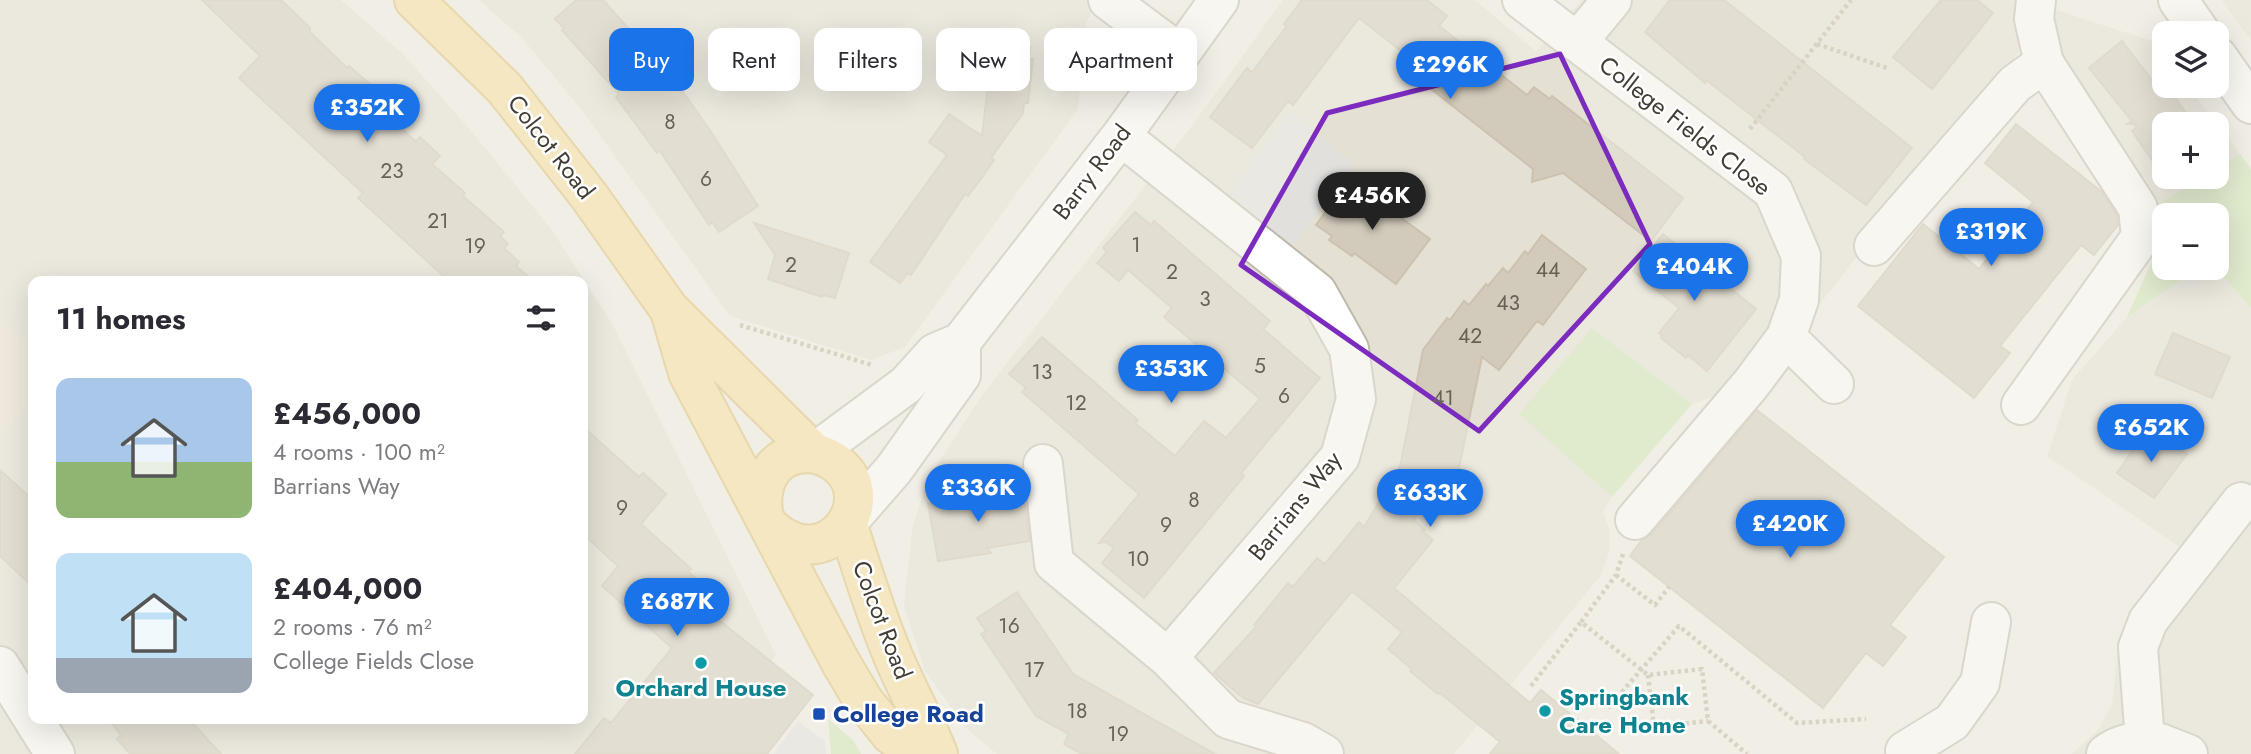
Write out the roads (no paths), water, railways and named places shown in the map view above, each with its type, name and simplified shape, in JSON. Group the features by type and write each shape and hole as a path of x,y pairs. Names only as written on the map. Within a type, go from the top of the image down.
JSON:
{"main road":[{"name":"Colcot Road","path":"414,0 505,89 682,321 814,453 829,457 841,467 850,480 854,495 853,510 837,535 824,542 809,545 794,543 780,537 766,519"},
{"name":"Colcot Road","path":"682,321 688,373 863,700 891,735 926,754"},
{"path":"766,519 761,497 764,482 772,469 784,459 798,453 814,453"},
{"name":"Colcot Road","path":"847,523 890,648 937,754"}],"street":[{"path":"1108,0 1146,28"},
{"name":"Barry Road","path":"1197,29 1219,0"},
{"path":"1577,42 1612,0"},
{"path":"2021,405 2141,237 2138,208 2044,63 2034,19 2036,0"},
{"path":"2178,0 2193,21"},
{"name":"College Fields Close","path":"1527,2 1773,191 1801,256 1799,300 1786,337 1751,384 1635,520"},
{"path":"1874,246 2015,84 2044,63"},
{"path":"2229,73 2251,104"},
{"name":"Barry Road","path":"814,453 907,384 934,353 961,342 1121,136 1152,91"},
{"name":"Barrians Way","path":"1121,136 1317,292 1349,349 1356,399 1340,457 1168,658"},
{"path":"1786,337 1835,384"},
{"path":"847,523 894,469 961,375 961,342"},
{"path":"1043,464 1054,564 1168,658 1228,719 1303,742 1324,754"},
{"path":"2145,741 2138,648 2148,621 2241,502"},
{"path":"1905,751 1952,722 1980,683 1991,622"},
{"path":"0,666 28,711"},
{"path":"36,724 55,754"},
{"path":"2106,754 2114,748 2145,741 2160,743 2189,754"}],"place":[{"name":"Orchard House","path":"701,663"},
{"name":"Springbank Care Home","path":"1545,711"},
{"name":"College Road","path":"819,714"}]}
